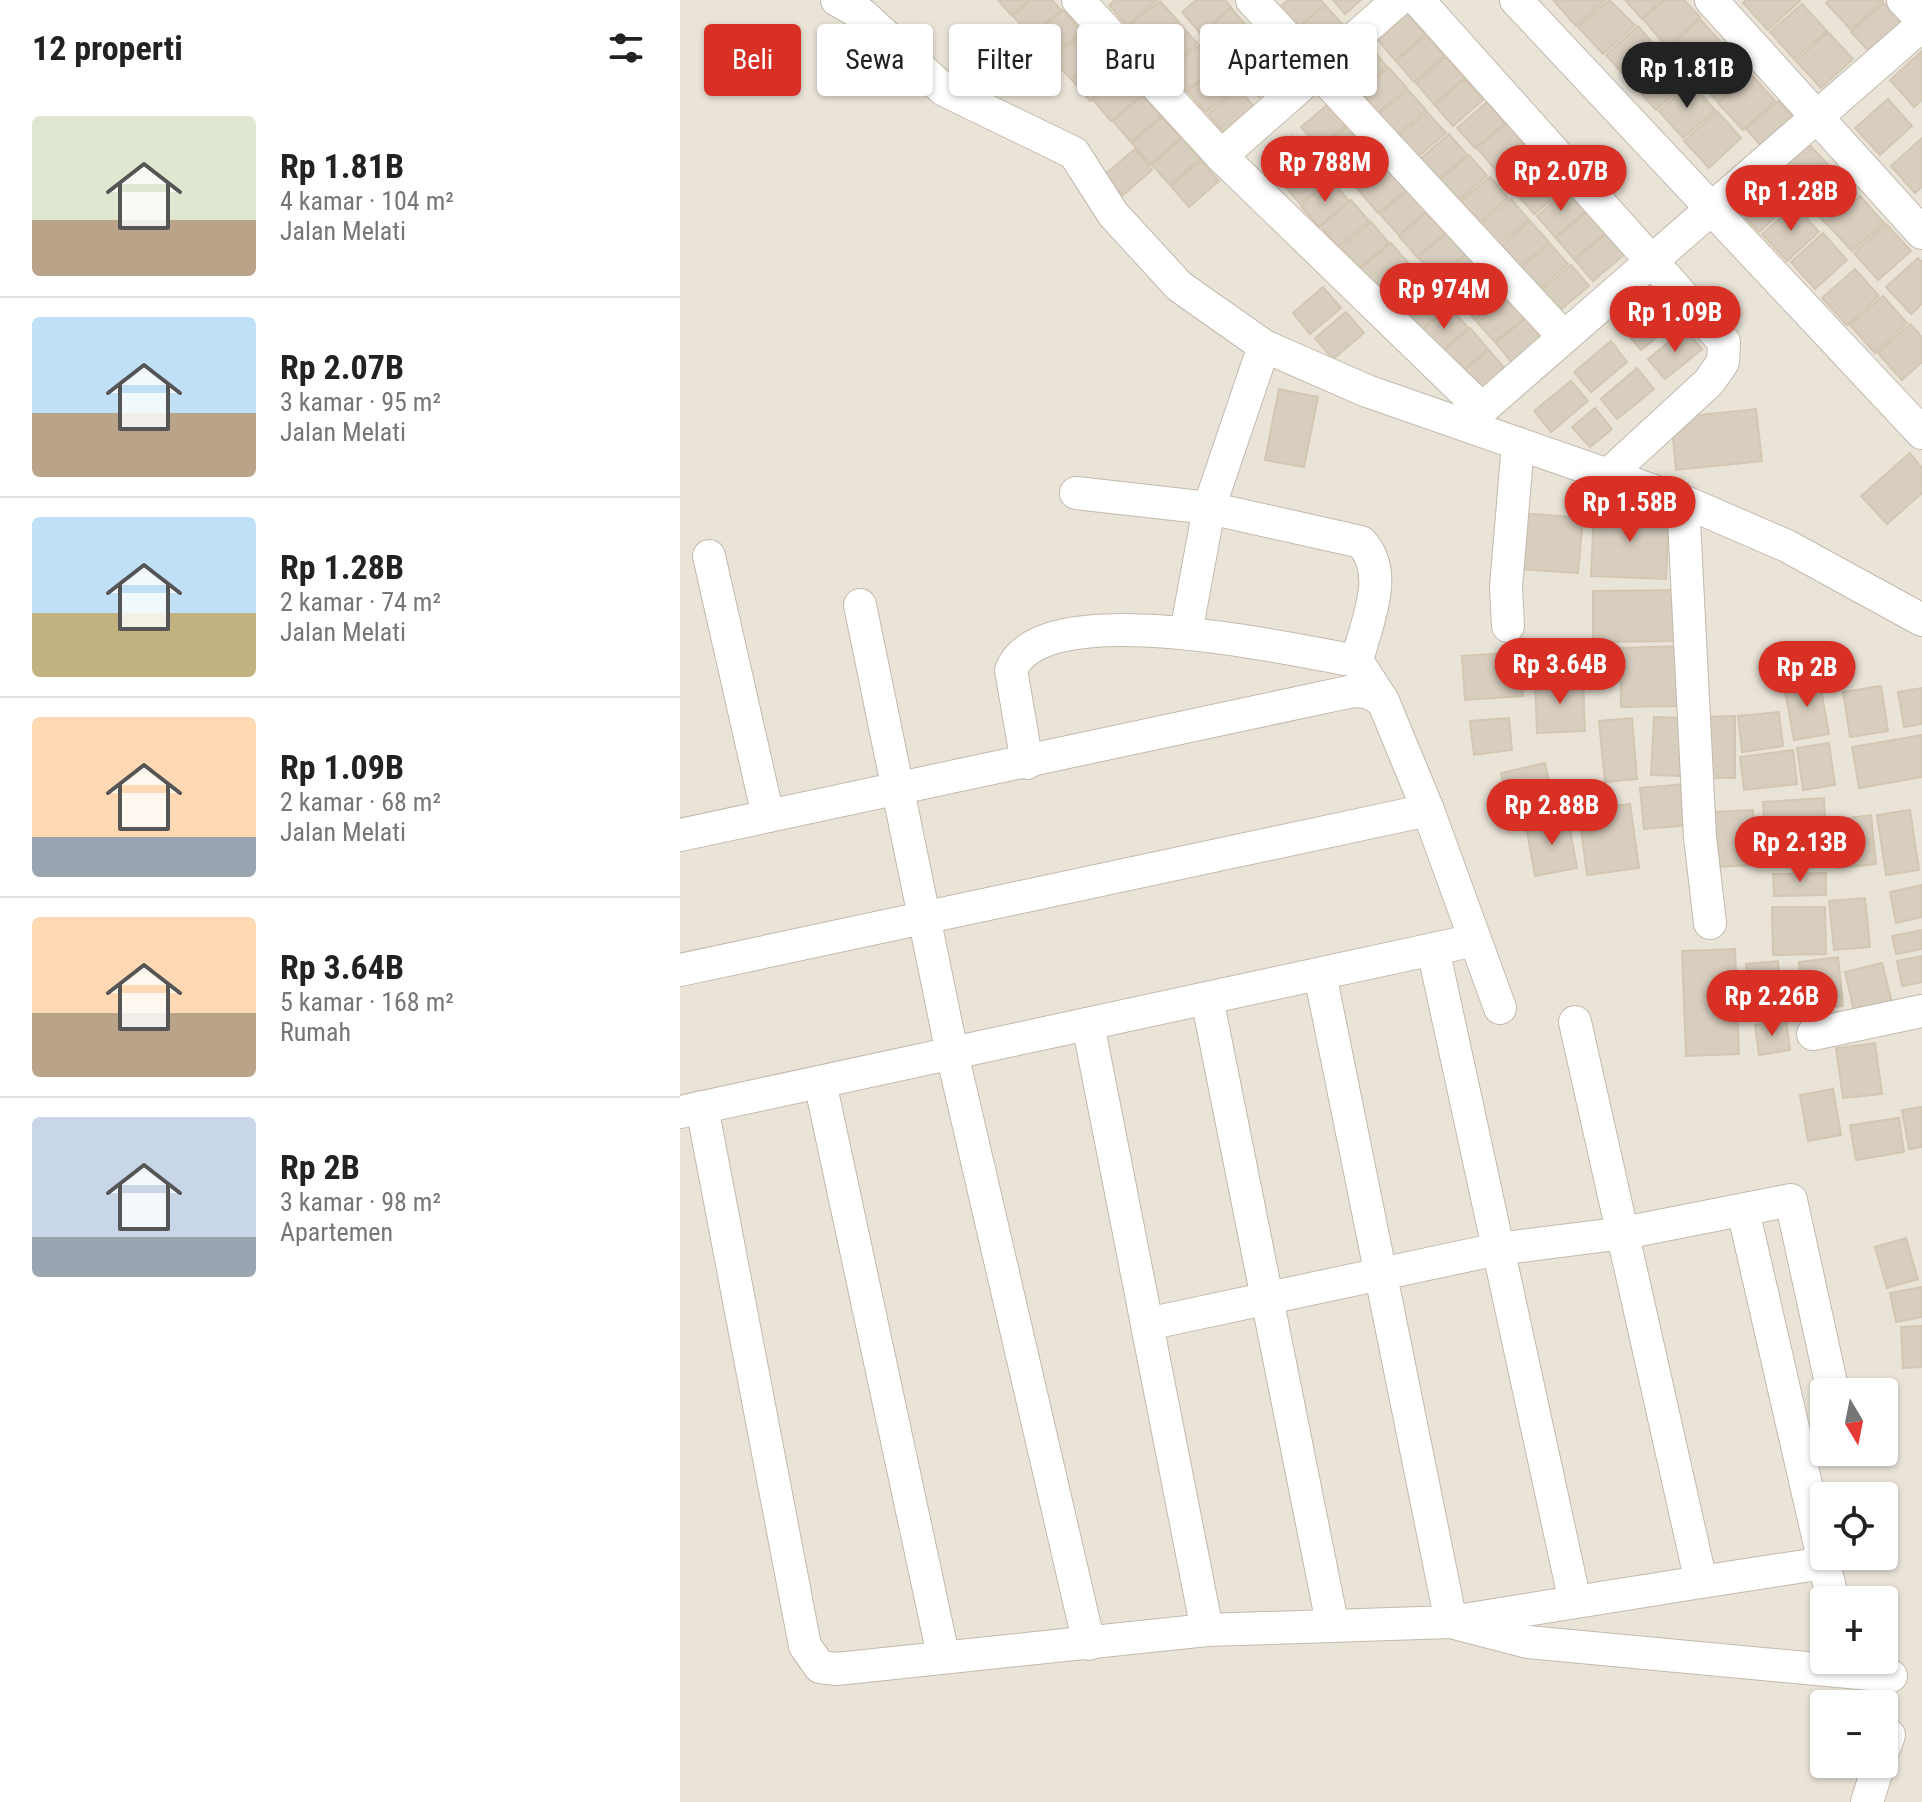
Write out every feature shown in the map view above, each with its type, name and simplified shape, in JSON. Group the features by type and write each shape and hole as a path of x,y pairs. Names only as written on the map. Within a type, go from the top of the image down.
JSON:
{"street":[{"path":"837,0 863,15 944,90 1074,153 1113,214 1179,286 1264,346 1333,378 1683,501 1787,546 1922,620"},
{"path":"1078,0 1221,156 1482,409 1654,262 1922,23 1903,0"},
{"path":"1252,0 1275,24"},
{"path":"1371,24 1398,0"},
{"path":"1418,0 1724,342 1723,362 1709,382 1609,474"},
{"path":"1516,0 1713,210 1916,415"},
{"path":"1711,0 1922,233"},
{"path":"1221,156 1290,96"},
{"path":"1344,96 1564,337"},
{"path":"1186,633 1209,508 1264,346"},
{"path":"1508,626 1506,587 1518,444"},
{"path":"1076,493 1209,508 1361,542 1371,554 1377,577 1357,661 1383,701 1428,810 1500,1008"},
{"path":"1683,501 1699,822 1710,923"},
{"path":"709,556 768,816"},
{"path":"860,605 952,1053 1089,1644"},
{"path":"1027,763 1010,681 1015,659 1025,649 1091,628 1186,633 1357,661"},
{"path":"680,835 1353,691 1368,692 1383,701"},
{"path":"680,970 1428,810"},
{"path":"1475,940 691,1109 805,1646 820,1667 837,1669 943,1655 1089,1644 1207,1630 1332,1623 1451,1622 1810,1565"},
{"path":"1433,949 1575,1602"},
{"path":"1320,974 1451,1622"},
{"path":"1207,998 1332,1623"},
{"path":"1813,1034 1922,1011"},
{"path":"1575,1022 1701,1582"},
{"path":"1088,1024 1207,1630"},
{"path":"820,1082 943,1655"},
{"path":"1147,1324 1498,1249 1624,1233 1791,1200 1830,1378"},
{"path":"1743,1210 1810,1440"},
{"path":"1451,1622 1528,1642 1810,1663"},
{"path":"1883,1674 1891,1676"},
{"path":"1867,1802 1875,1778"}],"shaded area":[{"path":"680,0 1922,0 1922,1802 680,1802"}],"building":[{"path":"998,0 1029,0 1011,15"},
{"path":"1031,0 1052,0 1061,10 1045,24 1020,24 1013,16"},
{"path":"1115,0 1157,0 1129,24 1125,24 1109,5"},
{"path":"1196,0 1225,0 1231,7 1211,24 1200,24 1200,33 1182,12"},
{"path":"1288,0 1321,0 1325,5 1301,24 1289,24 1276,10"},
{"path":"1333,0 1361,0 1345,14"},
{"path":"1553,0 1605,0 1576,26"},
{"path":"1609,0 1635,25 1603,54 1578,27"},
{"path":"1625,0 1663,0 1642,19"},
{"path":"1664,0 1684,0 1700,17 1667,47 1643,19"},
{"path":"1746,0 1800,1 1768,30 1743,3"},
{"path":"1830,0 1883,1 1851,30 1826,3"},
{"path":"1160,1 1178,21 1175,24 1131,24"},
{"path":"1884,3 1908,30 1876,59 1851,32"},
{"path":"1802,4 1827,31 1794,59 1770,32"},
{"path":"1325,5 1342,24 1303,24"},
{"path":"1231,8 1245,24 1213,24"},
{"path":"1063,10 1077,26 1077,34 1061,48 1061,24 1047,24"},
{"path":"1407,13 1425,34 1395,60 1377,39"},
{"path":"1700,19 1724,46 1693,75 1668,48"},
{"path":"1638,26 1662,54 1630,82 1606,55"},
{"path":"1184,29 1197,43 1184,55"},
{"path":"1828,32 1853,59 1821,88 1796,61"},
{"path":"1427,35 1444,56 1414,82 1396,61"},
{"path":"1077,37 1077,74 1071,79 1061,68 1061,51"},
{"path":"1200,46 1200,80 1186,91 1184,89 1184,57"},
{"path":"1726,46 1750,73 1718,102 1693,75"},
{"path":"1922,51 1922,100 1914,107 1890,80"},
{"path":"1664,54 1689,81 1656,110 1632,83"},
{"path":"1377,55 1387,67 1377,76"},
{"path":"1446,57 1465,78 1434,104 1416,83"},
{"path":"1389,68 1407,88 1376,114 1361,96 1377,96 1377,78"},
{"path":"1751,74 1775,101 1743,130 1718,103"},
{"path":"1465,79 1483,100 1453,126 1435,105"},
{"path":"1200,82 1200,96 1225,96 1206,112 1188,92"},
{"path":"1691,83 1715,110 1683,138 1659,111"},
{"path":"1408,90 1426,110 1396,136 1378,115"},
{"path":"1098,96 1141,96 1111,121 1093,100"},
{"path":"1142,96 1161,116 1131,142 1113,121"},
{"path":"1229,96 1245,96 1256,109 1226,135 1208,114"},
{"path":"1888,99 1912,126 1880,155 1855,128"},
{"path":"1332,101 1350,121 1320,148 1301,127"},
{"path":"1778,101 1803,128 1770,156 1746,129"},
{"path":"1487,102 1505,123 1475,148 1457,128"},
{"path":"1717,111 1741,138 1709,168 1684,141"},
{"path":"1427,112 1446,133 1415,159 1397,138"},
{"path":"1162,117 1181,138 1150,164 1132,143"},
{"path":"1352,122 1371,143 1340,169 1322,148"},
{"path":"1507,123 1525,144 1495,169 1477,148"},
{"path":"1449,134 1467,155 1437,181 1419,160"},
{"path":"1293,136 1311,156 1281,183 1263,162"},
{"path":"1182,138 1200,159 1170,185 1152,165"},
{"path":"1922,138 1922,187 1915,193 1891,166"},
{"path":"1805,140 1830,167 1798,195 1773,168"},
{"path":"1371,145 1390,165 1359,191 1341,170"},
{"path":"1528,145 1546,166 1515,192 1498,171"},
{"path":"1135,149 1152,170 1122,196 1104,175"},
{"path":"1469,155 1487,176 1457,202 1438,181"},
{"path":"1313,158 1330,179 1300,204 1282,183"},
{"path":"1201,161 1219,181 1189,207 1171,186"},
{"path":"1391,167 1409,188 1378,213 1360,192"},
{"path":"1832,167 1857,194 1825,223 1801,196"},
{"path":"1547,168 1565,189 1534,214 1517,194"},
{"path":"1767,176 1791,203 1759,232 1734,205"},
{"path":"1490,177 1508,198 1478,224 1459,203"},
{"path":"1331,180 1349,201 1319,227 1301,206"},
{"path":"1411,188 1429,209 1399,235 1380,214"},
{"path":"1567,190 1586,211 1555,237 1537,216"},
{"path":"1860,196 1884,223 1852,251 1827,224"},
{"path":"1511,199 1529,220 1498,245 1480,225"},
{"path":"1351,200 1369,221 1338,247 1321,226"},
{"path":"1795,205 1819,232 1787,261 1762,234"},
{"path":"1430,209 1448,230 1417,257 1399,236"},
{"path":"1587,212 1605,233 1574,259 1556,238"},
{"path":"1530,221 1549,242 1518,268 1500,247"},
{"path":"1371,222 1389,243 1359,268 1341,248"},
{"path":"1886,224 1911,251 1878,280 1854,253"},
{"path":"1449,231 1467,252 1437,278 1418,257"},
{"path":"1823,233 1847,260 1815,289 1791,262"},
{"path":"1606,234 1624,255 1593,281 1575,260"},
{"path":"1391,243 1409,264 1379,289 1360,269"},
{"path":"1550,244 1568,264 1538,290 1520,269"},
{"path":"1468,253 1486,274 1456,299 1438,278"},
{"path":"1918,258 1922,262 1922,304 1911,314 1886,287"},
{"path":"1411,264 1429,285 1399,310 1381,290"},
{"path":"1571,265 1589,286 1558,312 1540,291"},
{"path":"1855,269 1879,296 1847,325 1822,298"},
{"path":"1488,274 1506,295 1475,320 1458,299"},
{"path":"1431,285 1448,306 1418,333 1400,312"},
{"path":"1323,287 1341,308 1310,334 1293,313"},
{"path":"1507,296 1525,317 1495,342 1477,322"},
{"path":"1883,296 1907,323 1875,353 1850,325"},
{"path":"1661,300 1677,320 1641,350 1624,330"},
{"path":"1450,307 1468,328 1438,354 1419,333"},
{"path":"1346,312 1364,333 1333,359 1315,338"},
{"path":"1526,318 1544,339 1513,364 1496,343"},
{"path":"1910,324 1922,337 1922,362 1902,380 1878,353"},
{"path":"1470,328 1488,349 1457,375 1440,354"},
{"path":"1685,329 1702,349 1665,379 1648,359"},
{"path":"1611,341 1627,362 1591,392 1574,372"},
{"path":"1489,350 1507,371 1476,396 1459,375"},
{"path":"1637,368 1654,389 1617,419 1601,399"},
{"path":"1571,381 1588,401 1551,432 1534,411"},
{"path":"1279,389 1318,397 1304,467 1265,460"},
{"path":"1595,408 1612,429 1590,447 1572,427"},
{"path":"1756,409 1762,461 1676,470 1671,418"},
{"path":"1910,453 1922,468 1922,493 1887,524 1861,496"},
{"path":"1594,509 1669,512 1666,579 1591,576"},
{"path":"1521,513 1583,518 1578,573 1517,569"},
{"path":"1683,590 1683,641 1593,642 1593,591"},
{"path":"1679,646 1681,706 1621,707 1620,648"},
{"path":"1520,652 1523,696 1465,700 1462,656"},
{"path":"1819,678 1829,734 1794,740 1784,685"},
{"path":"1583,680 1585,731 1537,733 1535,682"},
{"path":"1881,686 1888,731 1850,737 1843,692"},
{"path":"1922,688 1922,724 1904,727 1898,692"},
{"path":"1779,712 1783,746 1742,752 1738,716"},
{"path":"1735,716 1735,778 1703,778 1703,717"},
{"path":"1654,717 1684,718 1681,776 1651,775"},
{"path":"1509,718 1512,750 1474,755 1470,721"},
{"path":"1632,718 1637,779 1605,782 1599,721"},
{"path":"1922,735 1922,777 1859,788 1852,747"},
{"path":"1829,743 1835,785 1803,790 1797,748"},
{"path":"1793,750 1797,784 1744,790 1740,757"},
{"path":"1545,763 1554,804 1510,813 1501,773"},
{"path":"1685,784 1689,825 1644,829 1640,788"},
{"path":"1824,798 1827,852 1766,856 1763,802"},
{"path":"1630,804 1639,868 1587,875 1579,811"},
{"path":"1753,810 1756,865 1715,867 1713,812"},
{"path":"1910,810 1919,870 1886,875 1877,815"},
{"path":"1871,815 1876,864 1837,868 1831,820"},
{"path":"1568,818 1577,868 1535,876 1526,826"},
{"path":"1826,873 1826,895 1774,896 1773,874"},
{"path":"1922,885 1922,917 1896,923 1890,892"},
{"path":"1865,898 1870,947 1834,950 1829,901"},
{"path":"1772,907 1825,907 1826,954 1773,955"},
{"path":"1922,930 1922,949 1896,954 1892,936"},
{"path":"1735,949 1739,1054 1686,1056 1682,951"},
{"path":"1922,956 1922,982 1902,986 1897,961"},
{"path":"1838,957 1843,1006 1804,1010 1799,962"},
{"path":"1778,961 1783,1013 1751,1016 1746,964"},
{"path":"1882,963 1893,1006 1855,1015 1845,972"},
{"path":"1786,1020 1790,1050 1759,1055 1755,1025"},
{"path":"1875,1043 1882,1094 1843,1098 1836,1048"},
{"path":"1833,1089 1841,1135 1808,1141 1800,1095"},
{"path":"1922,1107 1922,1147 1909,1149 1902,1110"},
{"path":"1899,1118 1904,1152 1856,1160 1850,1125"},
{"path":"1906,1238 1918,1279 1887,1288 1875,1247"},
{"path":"1922,1287 1922,1317 1896,1322 1890,1293"},
{"path":"1922,1326 1922,1367 1903,1368 1901,1327"}]}
